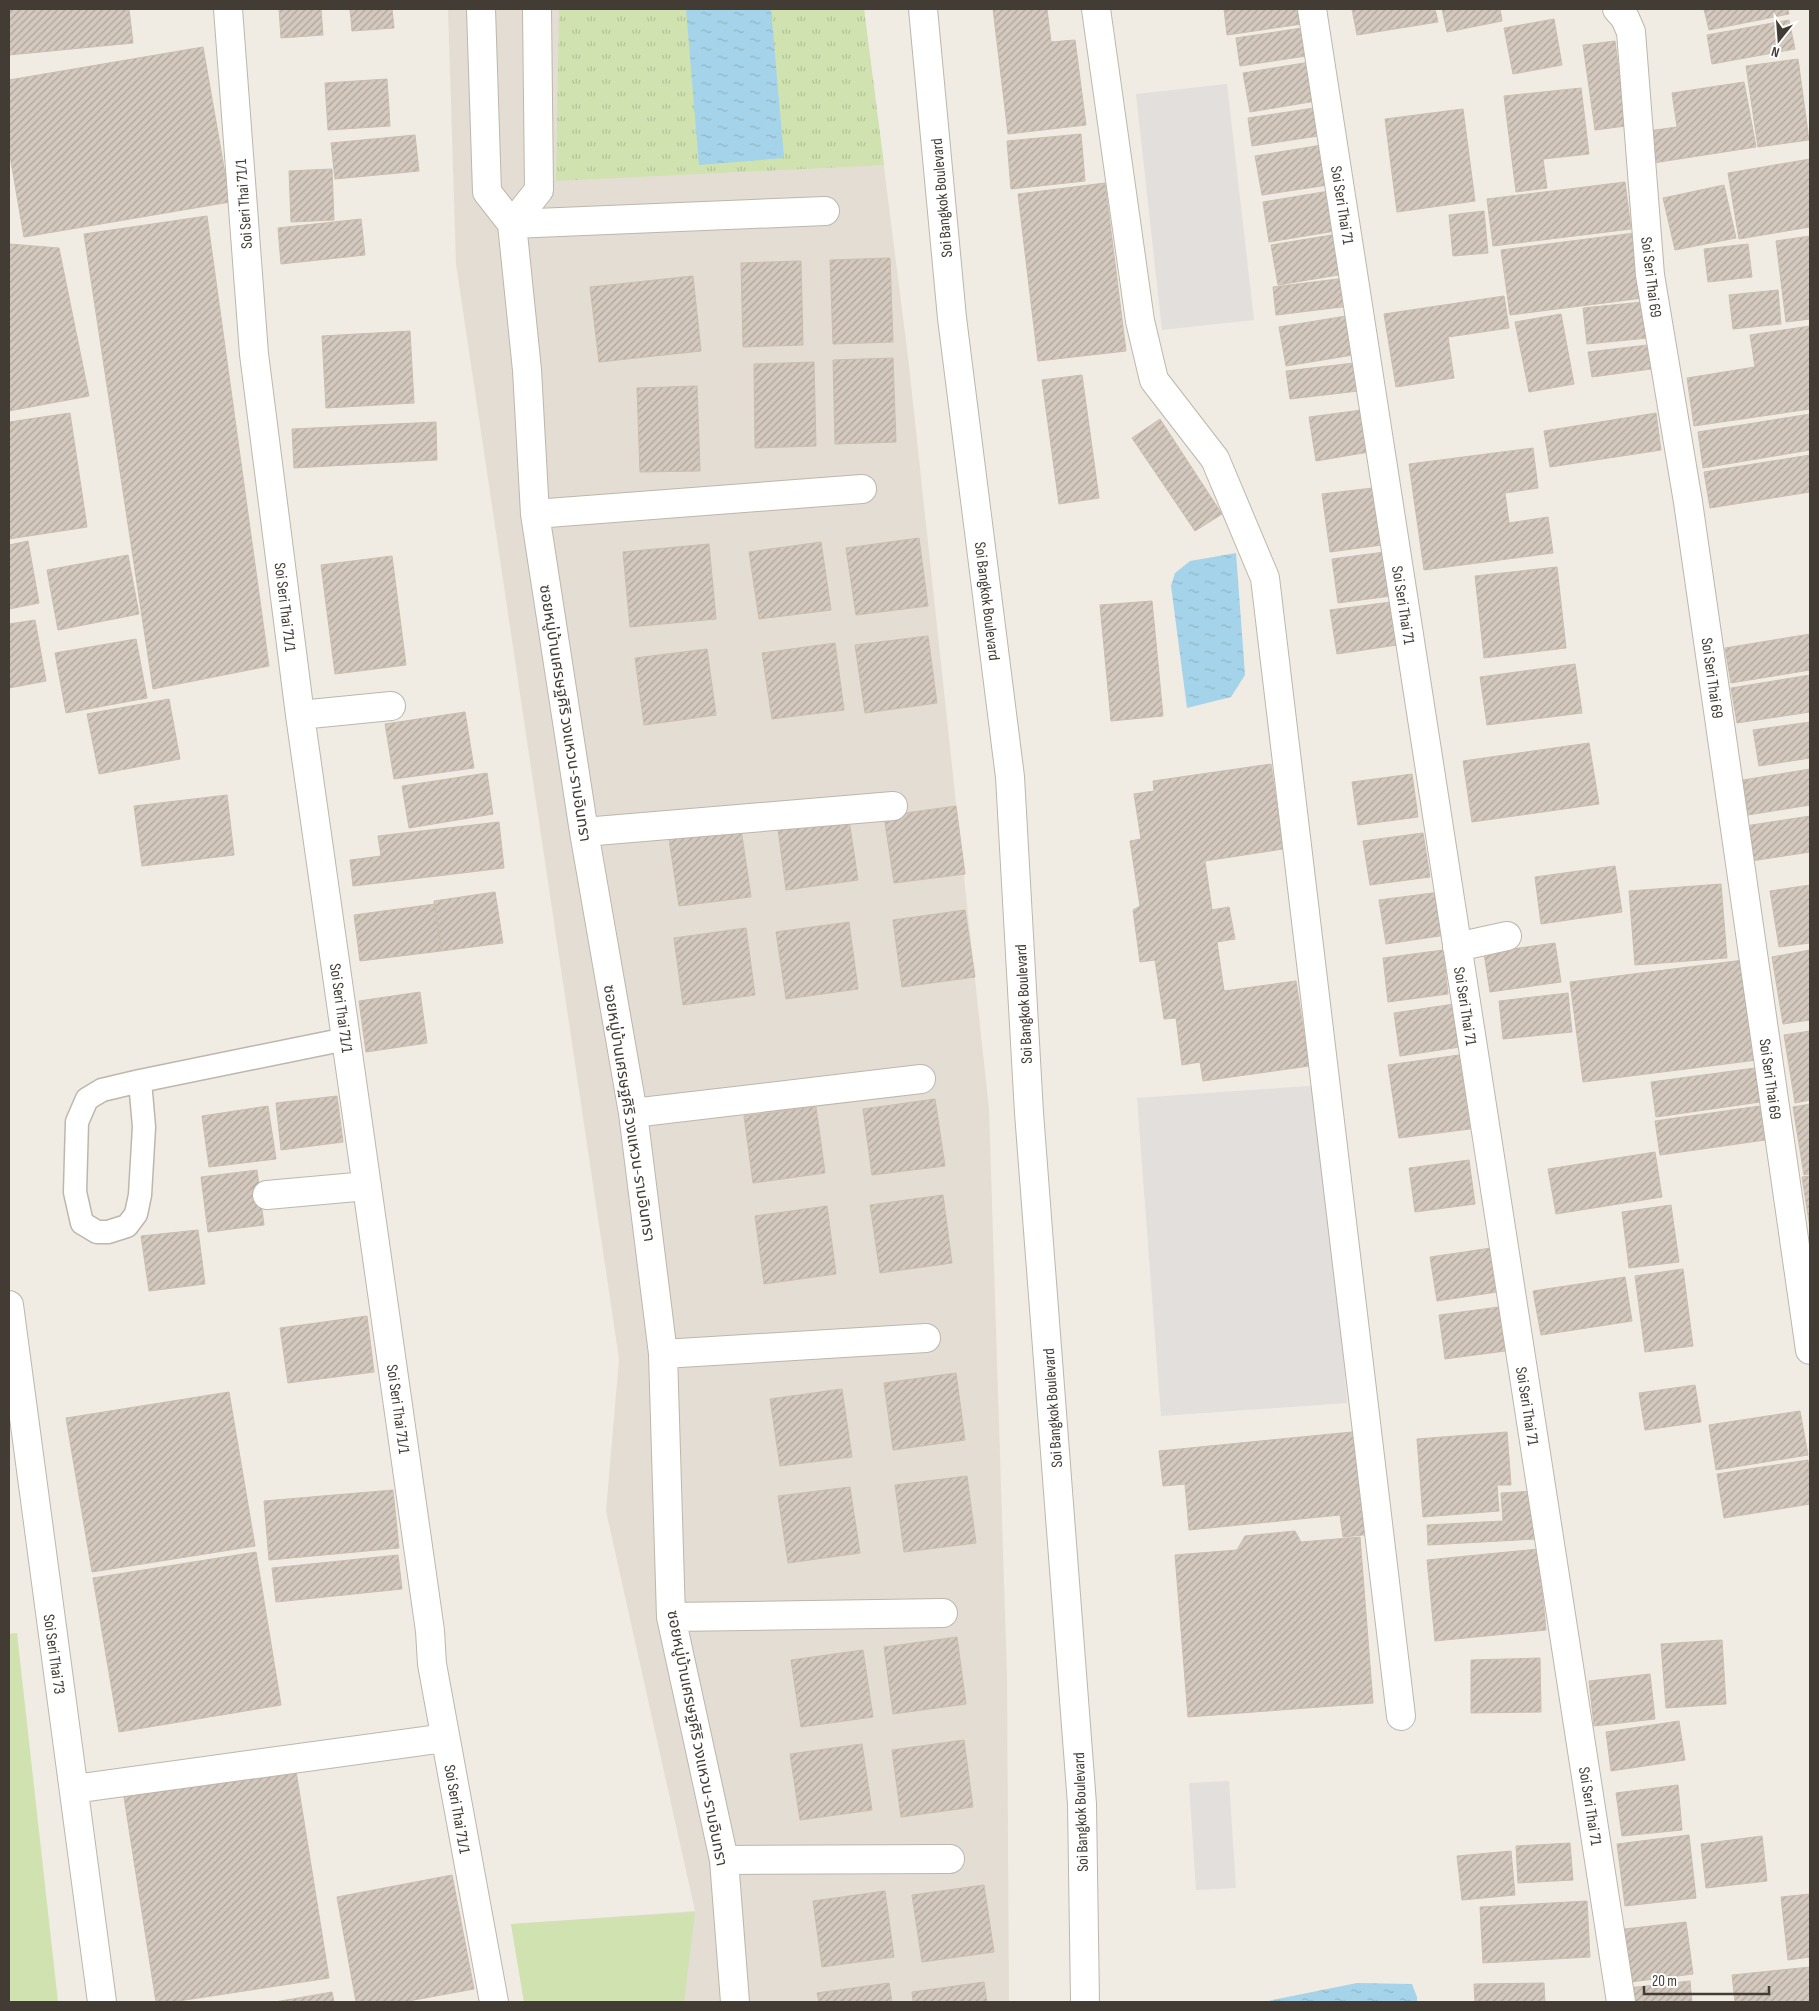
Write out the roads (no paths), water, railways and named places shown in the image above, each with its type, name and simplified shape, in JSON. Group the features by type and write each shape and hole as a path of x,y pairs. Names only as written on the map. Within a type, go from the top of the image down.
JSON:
{"street":[{"name":"Soi Seri Thai 71/1","path":"228,9 254,354 300,715 430,1631 432,1664 494,2002"},
{"path":"481,9 487,192 512,224"},
{"path":"512,224 539,190 537,9"},
{"name":"Soi Bangkok Boulevard","path":"923,9 952,318 1010,777 1029,1113 1082,1804 1085,2002"},
{"path":"1096,9 1140,321 1154,380 1215,459 1265,578 1401,1716"},
{"name":"Soi Seri Thai 71","path":"1312,9 1621,2002"},
{"name":"Soi Seri Thai 69","path":"1617,9 1625,18 1630,32 1650,275 1688,502 1810,1350"},
{"path":"512,224 825,211"},
{"name":"ซอยหมู่บ้านเศรษฐศิริ วงแหวน-รามอินทรา","path":"512,224 527,370 535,514 584,832 633,1113 663,1354 671,1617 724,1860 735,2002"},
{"path":"535,514 862,489"},
{"path":"300,715 391,706"},
{"path":"584,832 893,806"},
{"path":"1457,947 1507,936"},
{"path":"633,1113 921,1079"},
{"path":"267,1195 367,1186"},
{"name":"Soi Seri Thai 73","path":"9,1305 102,2002"},
{"path":"663,1354 926,1338"},
{"path":"671,1617 943,1613"},
{"path":"74,1789 446,1738"},
{"path":"724,1860 950,1859"}],"lane":[{"path":"140,1081 144,1127 140,1195 136,1214 128,1226 108,1232 97,1232 82,1223 75,1192 77,1122 87,1099 102,1090 140,1081 346,1039"}],"water":[{"path":"686,9 771,9 784,158 699,165"},
{"path":"1236,553 1245,675 1231,697 1187,708 1171,586 1175,573 1190,561"},
{"path":"1357,1983 1412,1984 1417,2002 1263,2002"}]}
